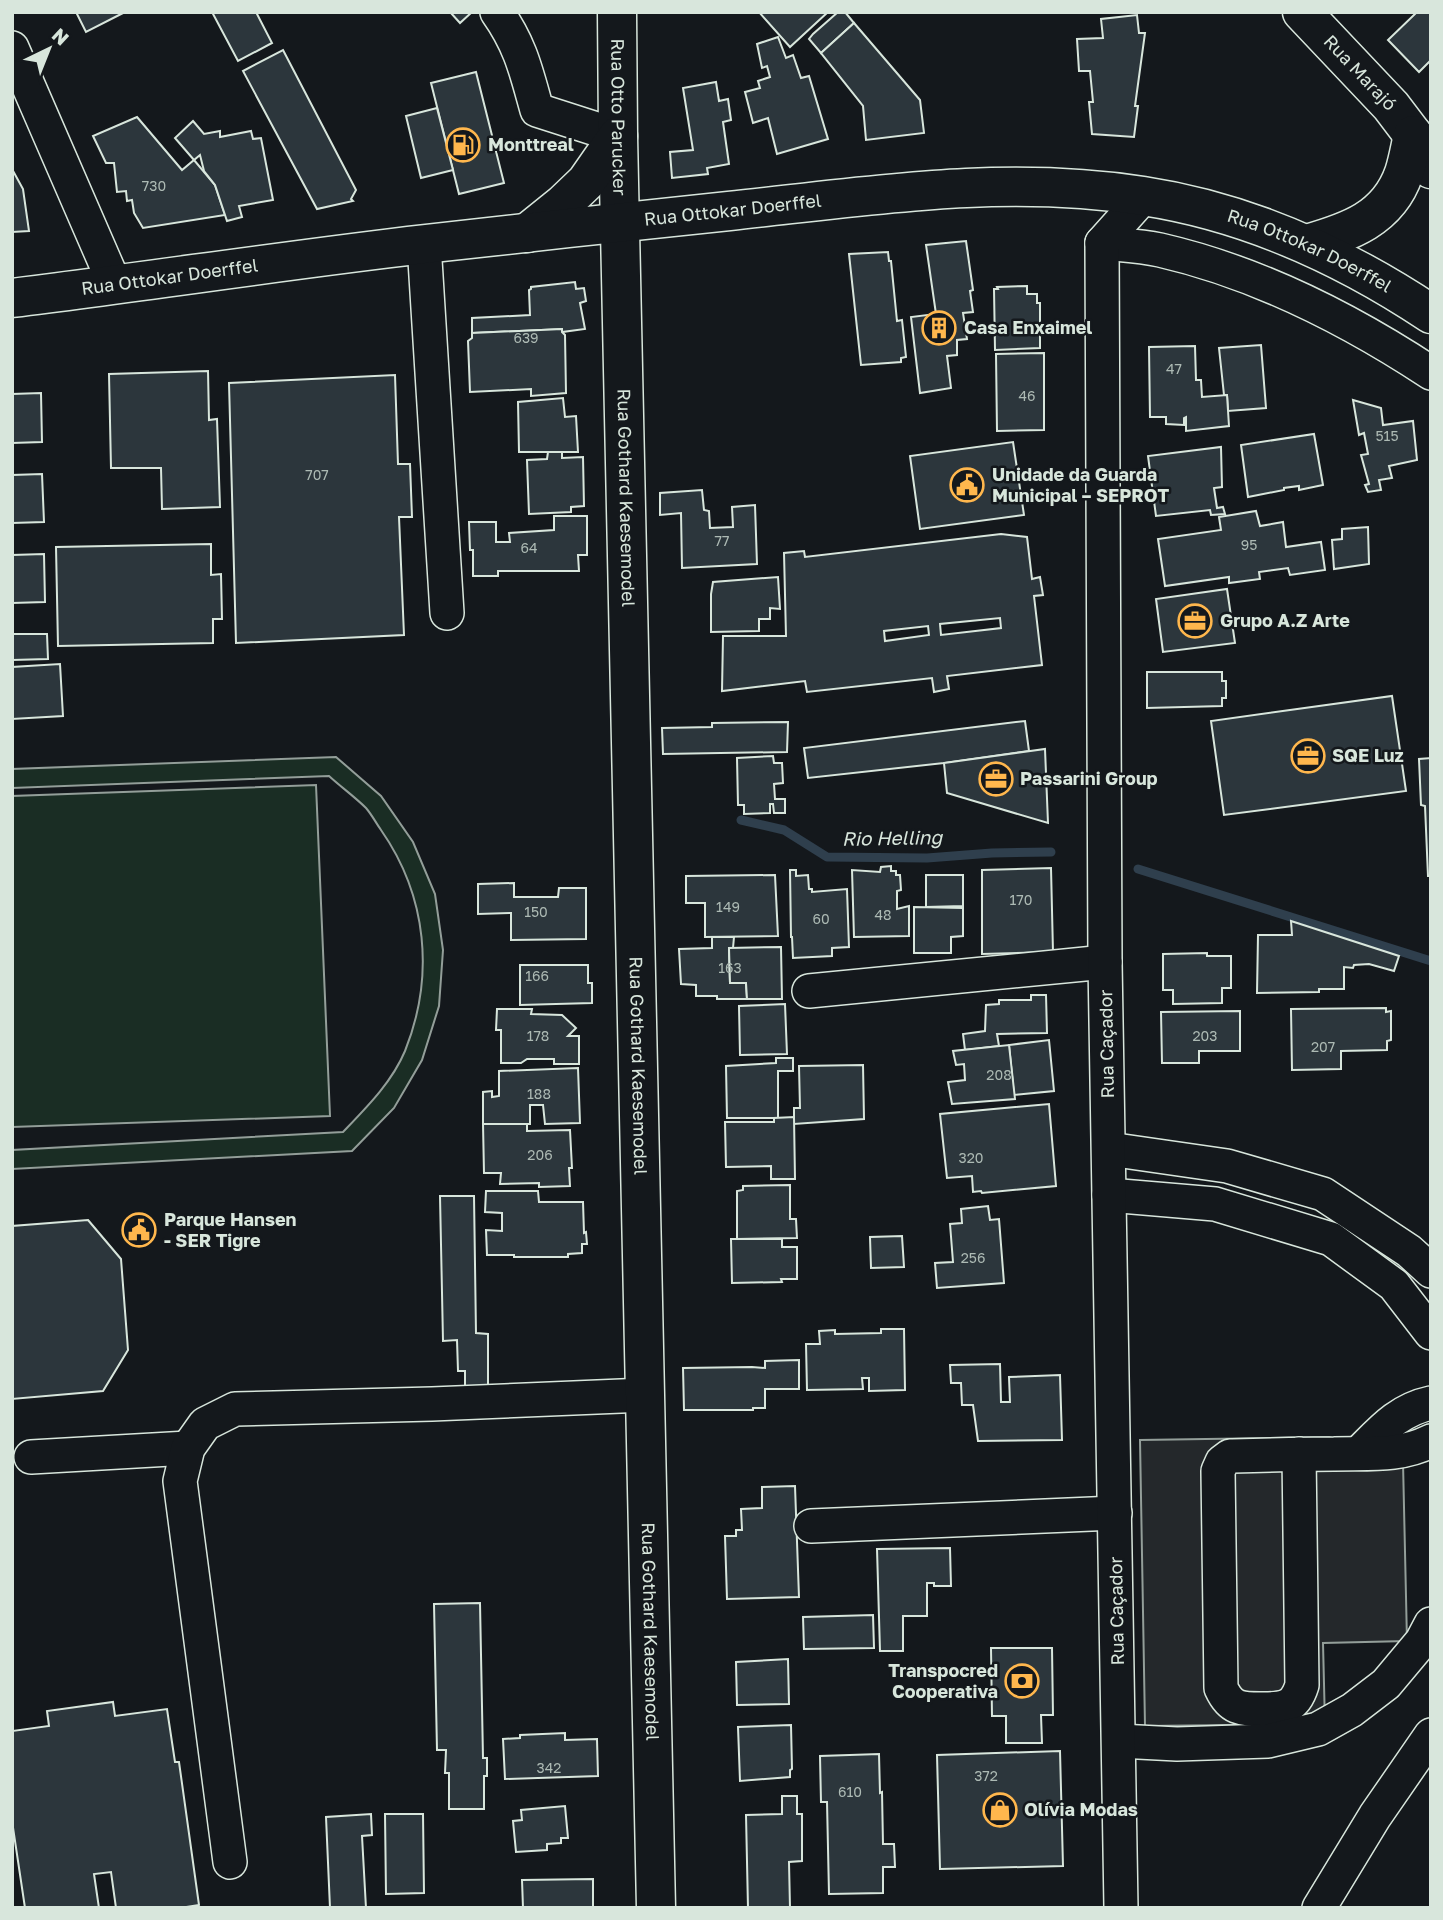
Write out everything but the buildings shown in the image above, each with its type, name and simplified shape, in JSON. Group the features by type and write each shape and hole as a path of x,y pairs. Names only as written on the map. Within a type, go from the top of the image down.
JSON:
{"main road":[{"name":"Rua Otto Parucker","path":"617,12 620,222"},
{"name":"Rua Marajó","path":"1302,12 1391,106 1413,135 1431,169"},
{"path":"1307,244 1343,233 1379,212 1393,195 1404,174 1413,135"},
{"path":"526,234 586,183 618,136"},
{"name":"Rua Ottokar Doerffel","path":"12,298 424,244 920,190 994,186 1092,189 1144,196 1227,214 1307,244 1400,294 1431,314"},
{"name":"Rua Gothard Kaesemodel","path":"620,222 656,1908"}],"street":[{"path":"497,12 522,53 537,110 618,136"},
{"path":"12,48 115,285"},
{"path":"1102,243 1144,196"},
{"path":"1102,243 1158,250 1222,268 1266,285 1346,321 1431,373"},
{"name":"Rua Caçador","path":"1102,243 1105,962 1121,1908"},
{"path":"424,244 447,613"},
{"path":"809,991 1105,962"},
{"path":"1108,1149 1227,1166 1323,1194 1409,1251 1431,1271"},
{"path":"1109,1195 1215,1205 1331,1239 1394,1285 1431,1334"},
{"path":"230,1862 180,1481 188,1448 205,1424 235,1409 645,1395"},
{"path":"1359,1453 1402,1413 1431,1403"},
{"path":"1299,1454 1302,1685 1299,1695 1283,1709 1242,1709 1225,1697 1221,1688 1218,1471 1222,1462 1230,1456 1299,1454 1394,1453 1409,1451 1431,1441"},
{"path":"31,1457 188,1448"},
{"path":"811,1526 1115,1513"},
{"path":"1119,1741 1177,1744 1269,1741 1318,1729 1352,1710 1386,1684 1422,1642 1431,1624"},
{"path":"1319,1908 1375,1816 1431,1735"}],"green space":[{"path":"336,757 381,796 413,842 435,894 443,950 439,1006 422,1060 394,1108 352,1151 12,1169 12,1150 343,1132 378,1094 400,1062 414,1023 423,966 417,909 396,855 366,808 329,776 12,788 12,769"},
{"path":"316,785 330,1116 12,1127 12,796"}],"shaded area":[{"path":"1329,1437 1403,1462 1407,1641 1323,1643 1325,1724 1145,1726 1140,1440"}],"waterway":[{"name":"Rio Helling","path":"741,820 784,830 827,857 927,858 1051,852"},
{"name":"Rio Helling","path":"1138,869 1431,961"}],"place":[{"name":"Monttreal","path":"463,145"},
{"name":"Casa Enxaimel","path":"939,328"},
{"name":"Unidade da Guarda Municipal – SEPROT","path":"967,485"},
{"name":"Grupo A.Z Arte","path":"1195,621"},
{"name":"SQE Luz","path":"1308,756"},
{"name":"Passarini Group","path":"996,779"},
{"name":"Parque Hansen - SER Tigre","path":"139,1230"},
{"name":"Transpocred Cooperativa","path":"1022,1681"},
{"name":"Olívia Modas","path":"1000,1810"}]}
